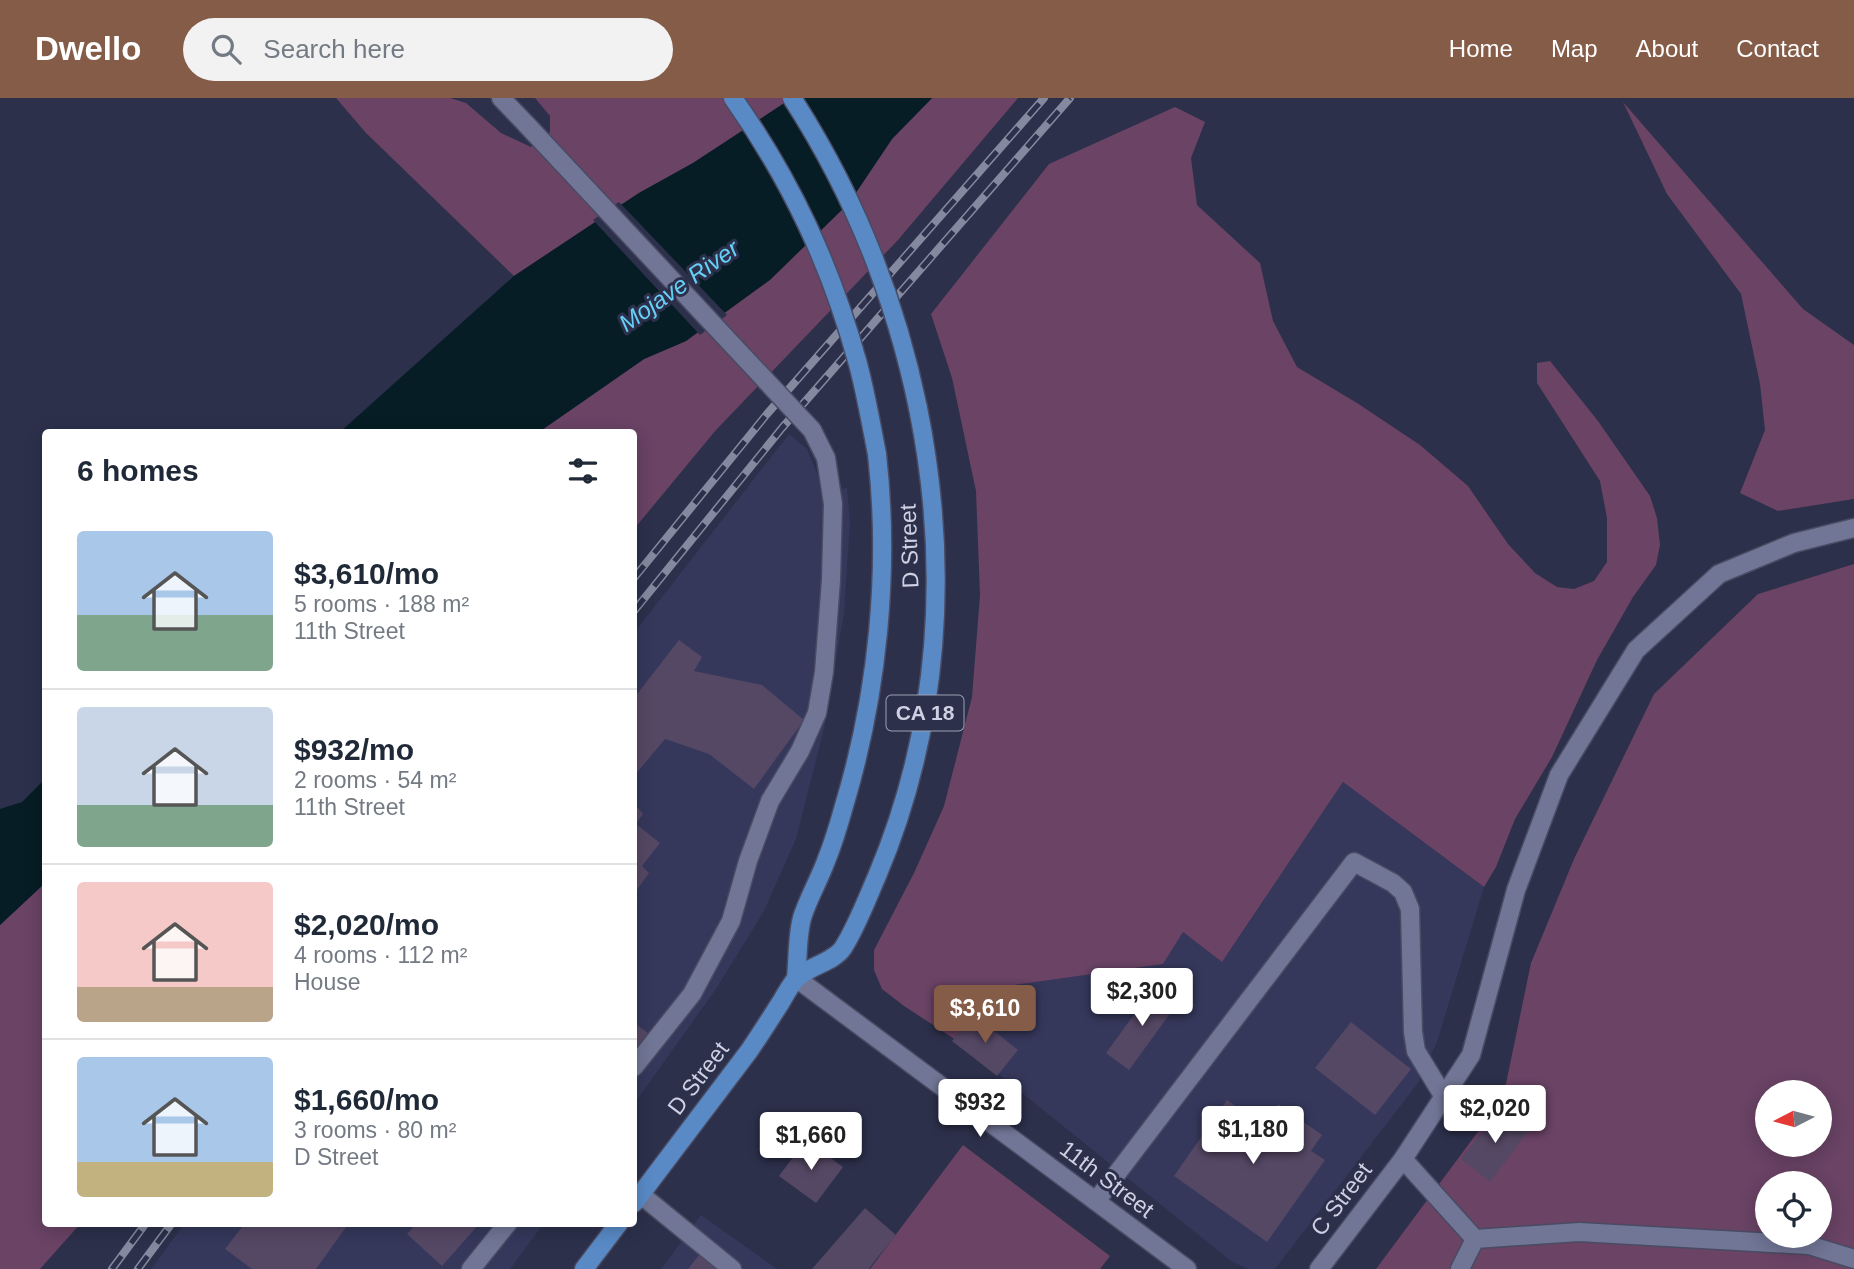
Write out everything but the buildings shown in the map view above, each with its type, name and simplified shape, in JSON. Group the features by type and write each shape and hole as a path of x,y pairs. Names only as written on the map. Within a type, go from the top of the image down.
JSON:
{"main road":[{"name":"D Street","path":"733,98 769,152 808,224 841,308 859,367 877,454 882,505 876,650 869,701 845,804 827,860 802,918 796,978"},
{"name":"D Street","path":"637,1199 750,1048 796,978 842,951 893,839 920,746 933,648 936,565 930,474 918,408 899,331 877,263 834,169 792,98"},
{"path":"584,1269 616,1227"}],"street":[{"path":"501,98 812,430 826,458 833,504 824,672 817,713 800,751 769,801 730,921 692,994 637,1064"},
{"name":"C Street","path":"1319,1269 1403,1159 1471,1055 1516,890 1559,775 1636,650 1719,574 1794,543 1854,528"},
{"path":"1096,1201 1354,862 1393,883 1403,892 1410,909 1413,1032 1416,1051 1444,1097"},
{"name":"11th Street","path":"796,978 1187,1269"},
{"path":"1403,1159 1475,1239"},
{"path":"637,1199 732,1269"},
{"path":"471,1269 505,1227"},
{"path":"1475,1239 1579,1232 1606,1233 1809,1245 1854,1259"},
{"path":"1460,1269 1475,1239"}],"shaded area":[{"path":"336,98 450,98 466,103 501,133 531,147 550,132 550,116 535,98 792,98 693,163 639,193 514,276 366,133"},
{"path":"932,98 1018,98 898,240 716,430 637,525 637,429 543,429 644,359 686,341 849,203 892,139"},
{"path":"1623,102 1803,309 1854,345 1854,499 1778,511 1740,493 1765,430 1760,384 1741,294 1667,194"},
{"path":"1175,107 1205,122 1191,158 1197,205 1260,263 1273,321 1297,367 1420,445 1468,486 1508,544 1535,573 1557,587 1574,589 1594,581 1607,562 1607,518 1600,481 1537,383 1537,363 1550,361 1598,421 1650,496 1657,518 1660,545 1656,565 1633,597 1597,660 1552,757 1515,819 1496,867 1484,887 1343,782 1222,962 1183,932 1163,964 986,989 956,1040 882,989 874,970 874,950 914,873 944,806 972,697 980,595 976,491 952,378 931,314 1049,164"},
{"path":"789,434 807,449 818,476 820,491 847,488 850,523 844,613 824,729 796,839 764,911 716,989 637,1100 637,629"},
{"path":"1854,564 1854,1269 1376,1269 1503,1098 1531,963 1574,859 1654,694 1758,594"},
{"path":"1343,782 1484,887 1437,1042 1418,1083 1275,1269 1248,1269 1231,1261 956,1040 986,989 1160,964 1183,932 1222,962"},
{"path":"42,886 42,1227 77,1227 40,1269 0,1269 0,925"},
{"path":"963,1145 1110,1256 1100,1269 870,1269"},
{"path":"701,1215 777,1269 661,1269"},
{"path":"182,1227 541,1227 510,1269 151,1269"}],"water":[{"name":"Mojave River","path":"792,98 932,98 892,139 849,203 770,280 686,341 644,359 543,429 343,429 514,276 639,193 693,163"},
{"path":"42,782 42,886 0,925 0,809 22,802"}],"pier":[{"path":"619,202 727,315 700,335 593,220"}],"railway":[{"path":"637,574 767,414 1044,98"},
{"path":"637,607 782,428 1070,98"},
{"path":"112,1269 143,1227"},
{"path":"138,1269 169,1227"}]}
